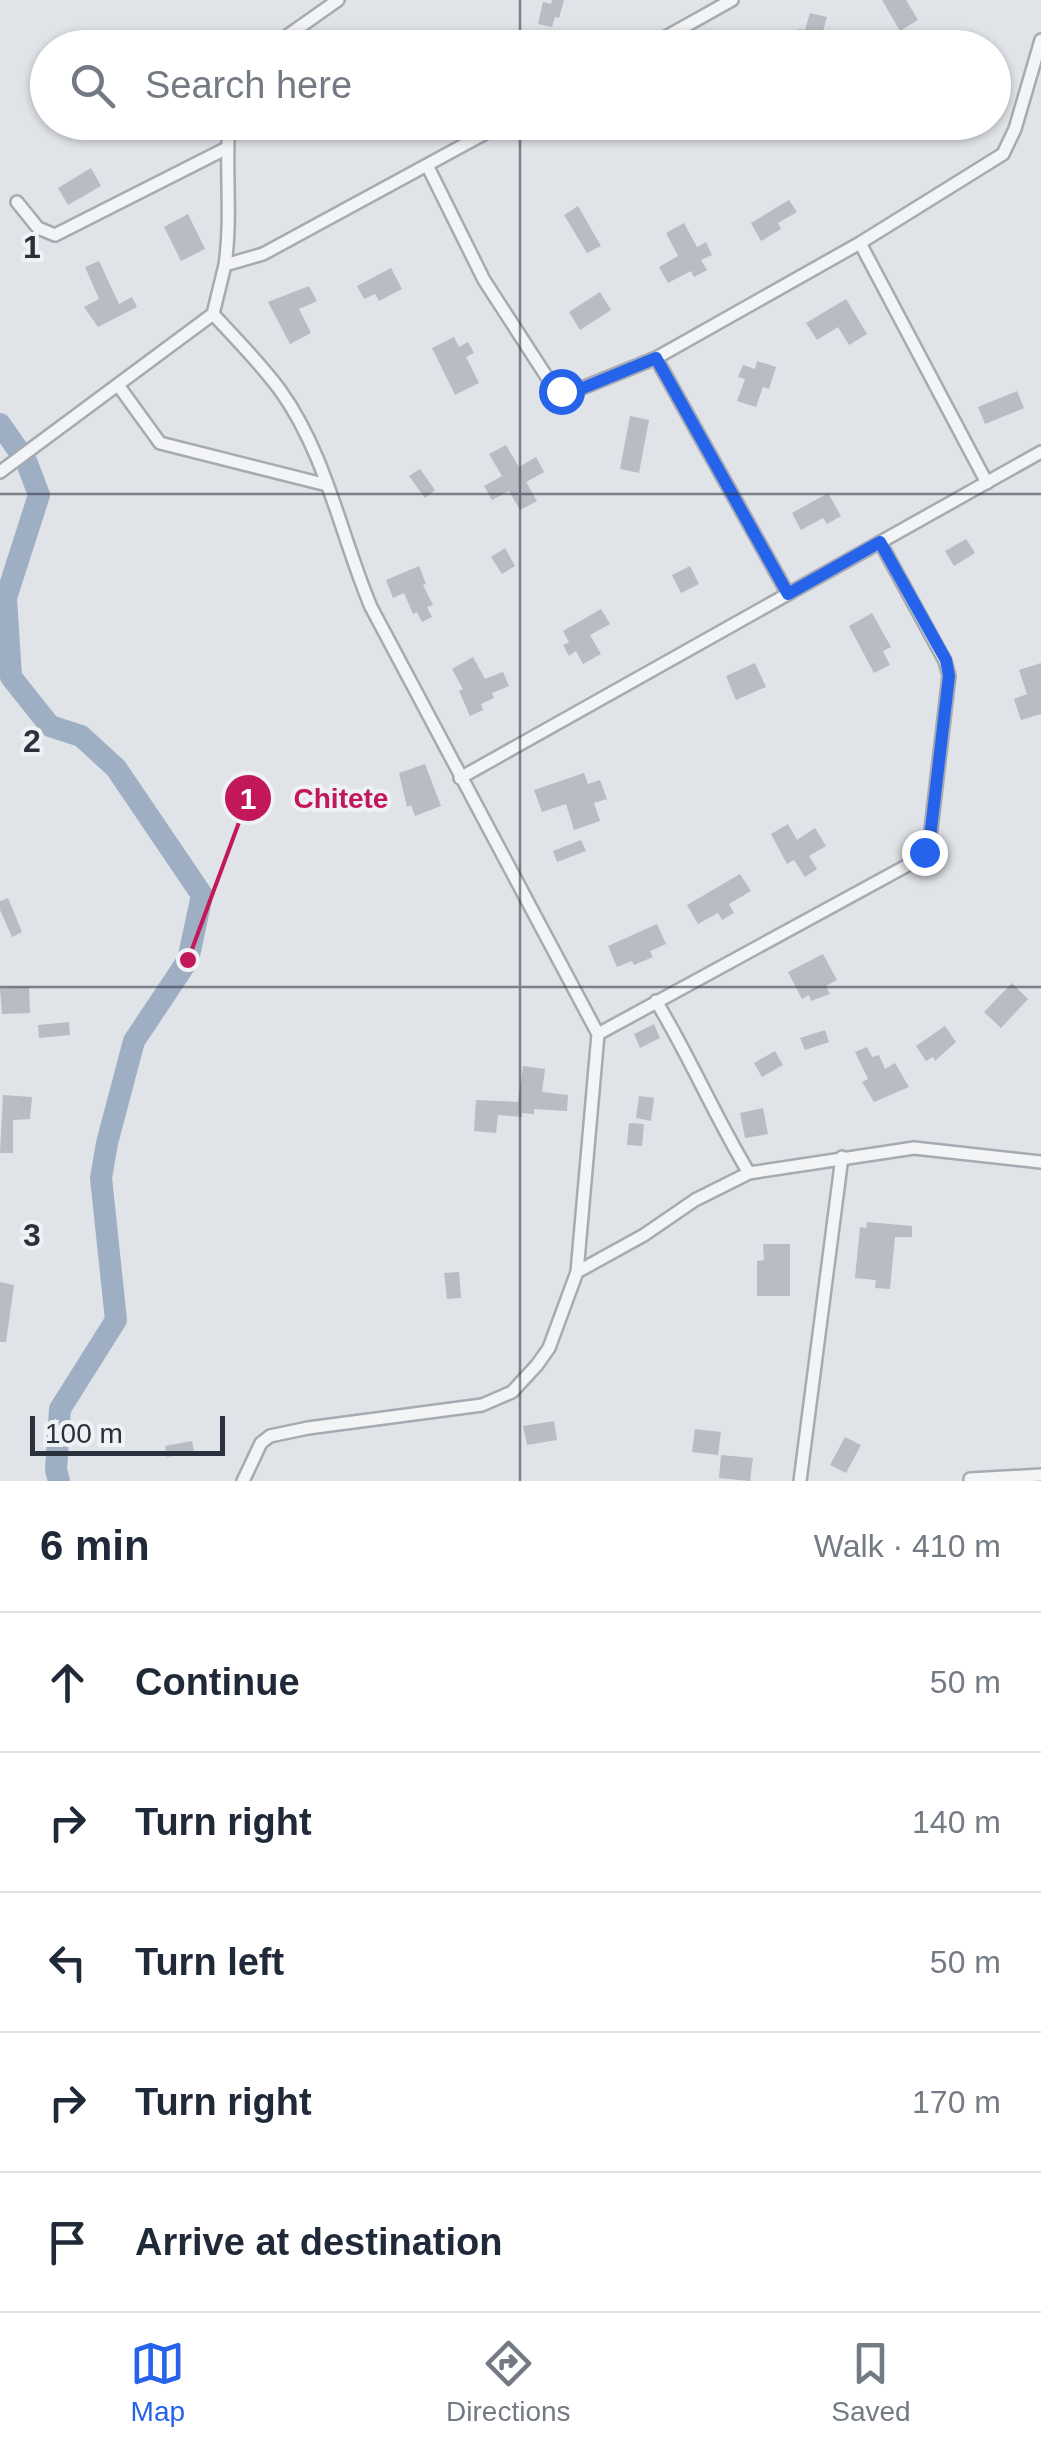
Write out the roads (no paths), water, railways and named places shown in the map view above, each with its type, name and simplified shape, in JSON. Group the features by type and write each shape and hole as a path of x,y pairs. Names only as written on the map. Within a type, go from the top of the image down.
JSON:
{"street":[{"path":"296,30 338,0"},
{"path":"678,30 732,0"},
{"path":"1011,137 1041,40"},
{"path":"2,470 213,314 224,265 230,207 228,140"},
{"path":"224,265 263,254 473,140"},
{"path":"427,165 484,280 554,388 561,391 578,390 656,358 860,243 1003,154 1010,140"},
{"path":"17,202 38,228 55,236 227,148"},
{"path":"860,243 987,483"},
{"path":"213,314 281,392 327,484 350,558 371,607 598,1034 577,1272 549,1348 512,1392 482,1405 280,1432 261,1443 243,1481"},
{"path":"656,358 788,594"},
{"path":"118,385 160,443 327,484"},
{"path":"460,778 1041,452"},
{"path":"598,1034 908,865 924,852 930,838 949,676 946,660 880,542"},
{"path":"656,1001 748,1173"},
{"path":"577,1272 695,1200 748,1173 914,1148 1041,1162"},
{"path":"800,1481 842,1156"},
{"path":"970,1480 1041,1475"}],"waterway":[{"path":"0,424 27,463 39,495 6,598 11,677 50,726 81,736 116,768 202,895 188,960 134,1041 107,1143 101,1178 116,1320 60,1409 56,1470 59,1481"}],"place":[{"name":"Chitete","path":"188,960"}]}
